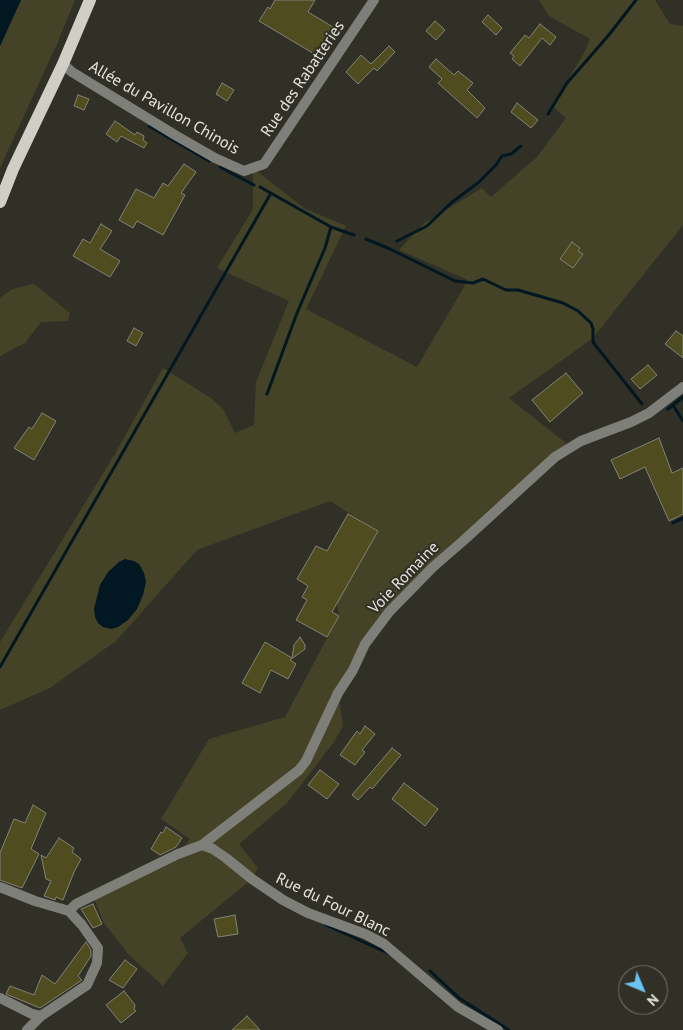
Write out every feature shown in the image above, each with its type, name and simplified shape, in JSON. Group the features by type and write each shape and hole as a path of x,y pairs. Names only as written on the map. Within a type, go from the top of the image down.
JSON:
{"main road":[{"path":"0,202 13,169 63,64 90,0"}],"street":[{"name":"Rue des Rabatteries","path":"252,168 264,164 374,0"},
{"name":"Allée du Pavillon Chinois","path":"63,64 215,158 244,171 252,168"},
{"name":"Voie Romaine","path":"202,845 302,766 310,753 338,692 353,670 365,644 389,612 433,567 555,457 581,441 649,413 683,387"},
{"path":"68,911 76,904 178,854 202,845"},
{"name":"Rue du Four Blanc","path":"202,845 213,849 283,900 308,913 365,934 384,944 458,1007 498,1030"},
{"path":"0,887 35,901 68,911 82,925 98,948 97,963 87,985 41,1016 27,1030"},
{"path":"0,998 32,1014 41,1016"}],"shaded area":[{"path":"21,0 75,0 57,44 0,168 0,46"},
{"path":"539,0 655,0 670,24 683,26 683,225 592,339 509,398 571,447 389,612 338,692 343,726 334,742 287,803 239,844 258,868 252,879 180,938 188,953 163,986 129,955 104,923 93,896 178,854 190,839 161,819 209,739 285,717 339,616 337,603 377,531 330,501 197,550 116,641 50,688 0,710 0,642 113,457 163,368 211,398 223,409 235,433 254,425 256,382 289,301 217,268 253,209 253,168 304,208 346,226 306,309 417,367 468,280 399,250 423,224 482,188 491,197 537,157 566,118 552,106 583,55 590,39 549,16"},
{"path":"34,284 70,313 68,321 41,322 25,343 0,356 0,298 12,289"}],"water":[{"path":"0,0 21,0 0,46"},
{"path":"125,559 139,564 144,573 146,582 143,595 137,609 128,620 118,627 111,629 103,627 95,617 94,609 100,585 108,572"}],"building":[{"path":"275,0 315,0 308,12 333,27 316,55 259,21"},
{"path":"488,15 502,28 496,35 482,22"},
{"path":"435,21 445,30 436,40 426,31"},
{"path":"540,24 556,37 550,45 542,38 520,66 512,59 514,56 510,53 525,35 529,38"},
{"path":"389,46 395,52 377,71 374,68 358,84 346,72 361,55 371,64"},
{"path":"436,59 454,75 458,71 473,83 467,90 485,108 477,118 438,83 442,79 429,67"},
{"path":"222,83 234,90 227,101 216,94"},
{"path":"78,95 89,99 84,110 74,106"},
{"path":"517,103 538,120 531,128 511,112"},
{"path":"115,121 135,135 137,132 144,136 143,140 147,143 144,148 121,136 117,142 106,134"},
{"path":"184,164 196,172 181,193 185,195 163,235 137,221 133,228 119,220 136,189 154,198 163,183 168,186"},
{"path":"101,224 112,231 100,249 120,261 110,277 73,256 83,239 90,243"},
{"path":"572,242 580,248 578,251 583,254 573,268 560,259"},
{"path":"134,328 143,333 136,346 127,341"},
{"path":"676,331 683,336 683,358 665,344"},
{"path":"648,365 657,375 640,389 631,379"},
{"path":"566,373 583,393 550,422 532,400"},
{"path":"42,413 56,421 34,460 14,448 29,427 32,429"},
{"path":"659,438 672,473 683,468 683,514 669,521 645,467 620,479 611,460"},
{"path":"348,514 378,531 332,612 339,616 327,637 296,620 307,600 302,597 308,586 297,579 316,546 327,551"},
{"path":"300,637 305,645 305,649 290,660 296,664 288,679 271,670 260,693 242,683 265,642 292,658 294,645"},
{"path":"365,726 375,734 362,750 365,752 355,765 340,755 357,731 360,734"},
{"path":"392,748 401,755 372,789 370,787 358,800 352,795"},
{"path":"320,770 339,784 327,799 308,785"},
{"path":"404,783 438,809 425,826 392,799"},
{"path":"33,805 46,813 31,849 39,854 22,888 0,880 0,853 14,819 25,823"},
{"path":"166,827 182,838 176,847 160,855 151,849"},
{"path":"59,838 74,848 72,852 81,859 63,900 56,897 55,900 44,896 51,881 46,879 41,855 46,858"},
{"path":"93,904 102,924 93,928 81,909"},
{"path":"235,915 238,934 218,937 214,919"},
{"path":"86,942 91,950 91,956 78,976 82,980 40,1008 6,994 10,986 34,995 42,975 55,984"},
{"path":"125,960 137,969 123,988 109,980"},
{"path":"124,991 135,1005 134,1009 136,1011 121,1023 106,1005"},
{"path":"247,1016 260,1030 232,1030"}],"waterway":[{"path":"548,114 567,83 636,0"},
{"path":"149,126 209,161"},
{"path":"397,241 427,226 451,203 479,182 502,156 511,154 521,146"},
{"path":"220,167 254,185"},
{"path":"260,187 331,227"},
{"path":"0,667 271,193"},
{"path":"267,394 297,313 325,248 331,227 354,235"},
{"path":"366,239 455,281 473,283 483,279 506,290 518,290 563,303 578,311 591,323 593,342 642,404"},
{"path":"673,405 683,397"},
{"path":"668,409 673,405 683,421"},
{"path":"673,523 683,518"},
{"path":"326,925 390,954"},
{"path":"430,971 459,998 509,1030"}]}
